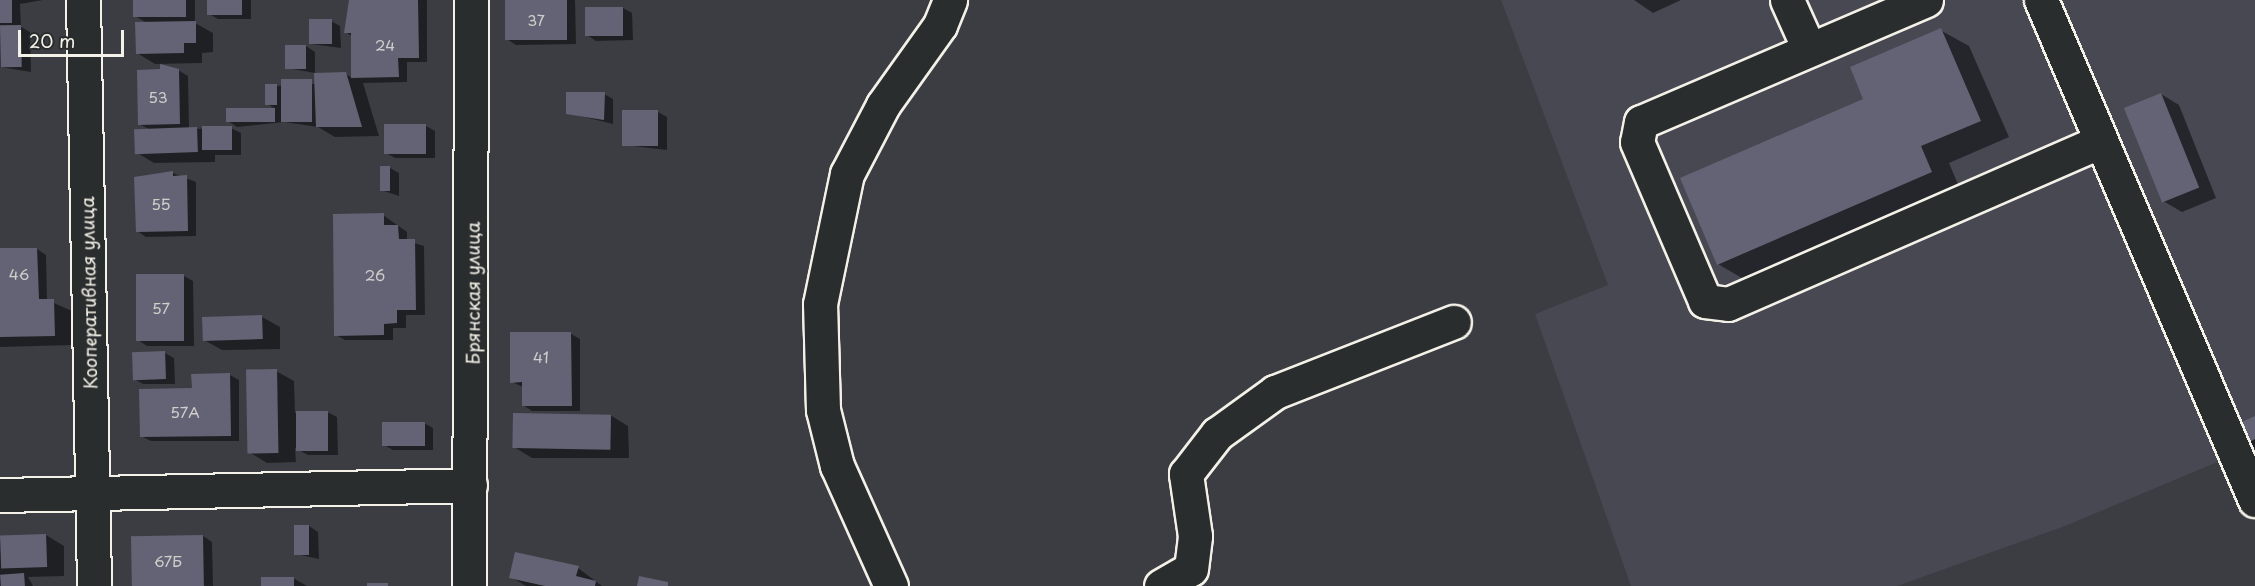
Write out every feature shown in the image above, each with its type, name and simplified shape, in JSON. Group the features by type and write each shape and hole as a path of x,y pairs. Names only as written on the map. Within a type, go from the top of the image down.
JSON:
{"street":[{"name":"Кооперативная улица","path":"82,0 94,586"},
{"name":"Брянская улица","path":"469,586 471,0"},
{"path":"891,586 837,466 826,421 818,356 820,304 848,174 882,105 940,25 950,0"},
{"path":"1787,0 1809,49"},
{"path":"1926,0 1650,115 1637,132 1698,290 1717,306 2101,141"},
{"path":"2041,0 2255,500"},
{"path":"1161,586 1191,570 1194,536 1186,474 1217,434 1275,392 1454,322"},
{"path":"0,495 470,484"}],"shaded area":[{"path":"1501,0 2255,0 2255,439 2243,445 2246,450 2065,526 1897,586 1631,586 1535,314 1608,285"}],"building":[{"path":"0,0 12,0 12,23 0,23"},
{"path":"133,0 186,0 186,17 133,17"},
{"path":"207,0 242,0 242,15 207,15"},
{"path":"349,0 418,0 419,58 398,58 399,77 351,78 351,33 344,33"},
{"path":"505,0 567,0 567,40 505,40"},
{"path":"585,7 623,7 623,36 585,36"},
{"path":"309,19 332,19 332,44 309,44"},
{"path":"196,21 196,43 184,43 184,53 136,54 135,22"},
{"path":"0,25 21,25 22,67 1,67"},
{"path":"1941,28 1981,121 1921,146 1932,172 1717,265 1680,178 1863,99 1850,67"},
{"path":"285,45 306,45 306,69 285,69"},
{"path":"160,64 179,69 180,124 138,125 137,70 160,69"},
{"path":"346,72 362,127 316,127 314,73"},
{"path":"281,79 312,79 312,122 281,122"},
{"path":"265,84 277,84 277,105 265,105"},
{"path":"566,92 605,92 604,120 566,114"},
{"path":"2161,93 2199,188 2162,203 2124,108"},
{"path":"226,108 275,108 275,122 226,122"},
{"path":"622,110 658,110 658,146 622,146"},
{"path":"384,124 426,124 426,154 384,154"},
{"path":"202,126 232,126 232,150 202,150"},
{"path":"197,127 198,152 135,154 134,129"},
{"path":"380,166 390,166 390,191 380,191"},
{"path":"173,171 173,176 187,175 188,231 136,232 134,177"},
{"path":"384,213 384,225 398,225 399,239 415,239 416,310 397,310 397,323 384,324 384,335 334,336 333,214"},
{"path":"0,248 37,248 39,299 54,299 55,336 0,337"},
{"path":"136,274 184,274 184,341 136,341"},
{"path":"262,315 263,339 203,341 202,317"},
{"path":"510,332 571,332 572,406 522,406 522,382 510,383"},
{"path":"165,351 166,379 133,380 132,352"},
{"path":"277,369 278,453 247,454 246,370"},
{"path":"230,373 231,436 140,437 139,389 192,388 191,374"},
{"path":"296,411 328,411 328,451 296,451"},
{"path":"513,413 611,415 610,450 512,448"},
{"path":"2255,416 2255,439 2243,445 2235,425"},
{"path":"382,422 425,422 425,446 382,446"},
{"path":"294,525 309,525 309,555 294,555"},
{"path":"46,534 47,567 1,569 0,536"},
{"path":"203,535 204,586 132,586 131,536"},
{"path":"515,552 579,566 576,576 596,581 595,586 545,586 509,578"},
{"path":"24,573 25,586 1,586 0,575"},
{"path":"639,576 668,582 668,586 637,586"},
{"path":"261,577 294,577 294,586 261,586"},
{"path":"367,583 388,583 388,586 367,586"}]}
